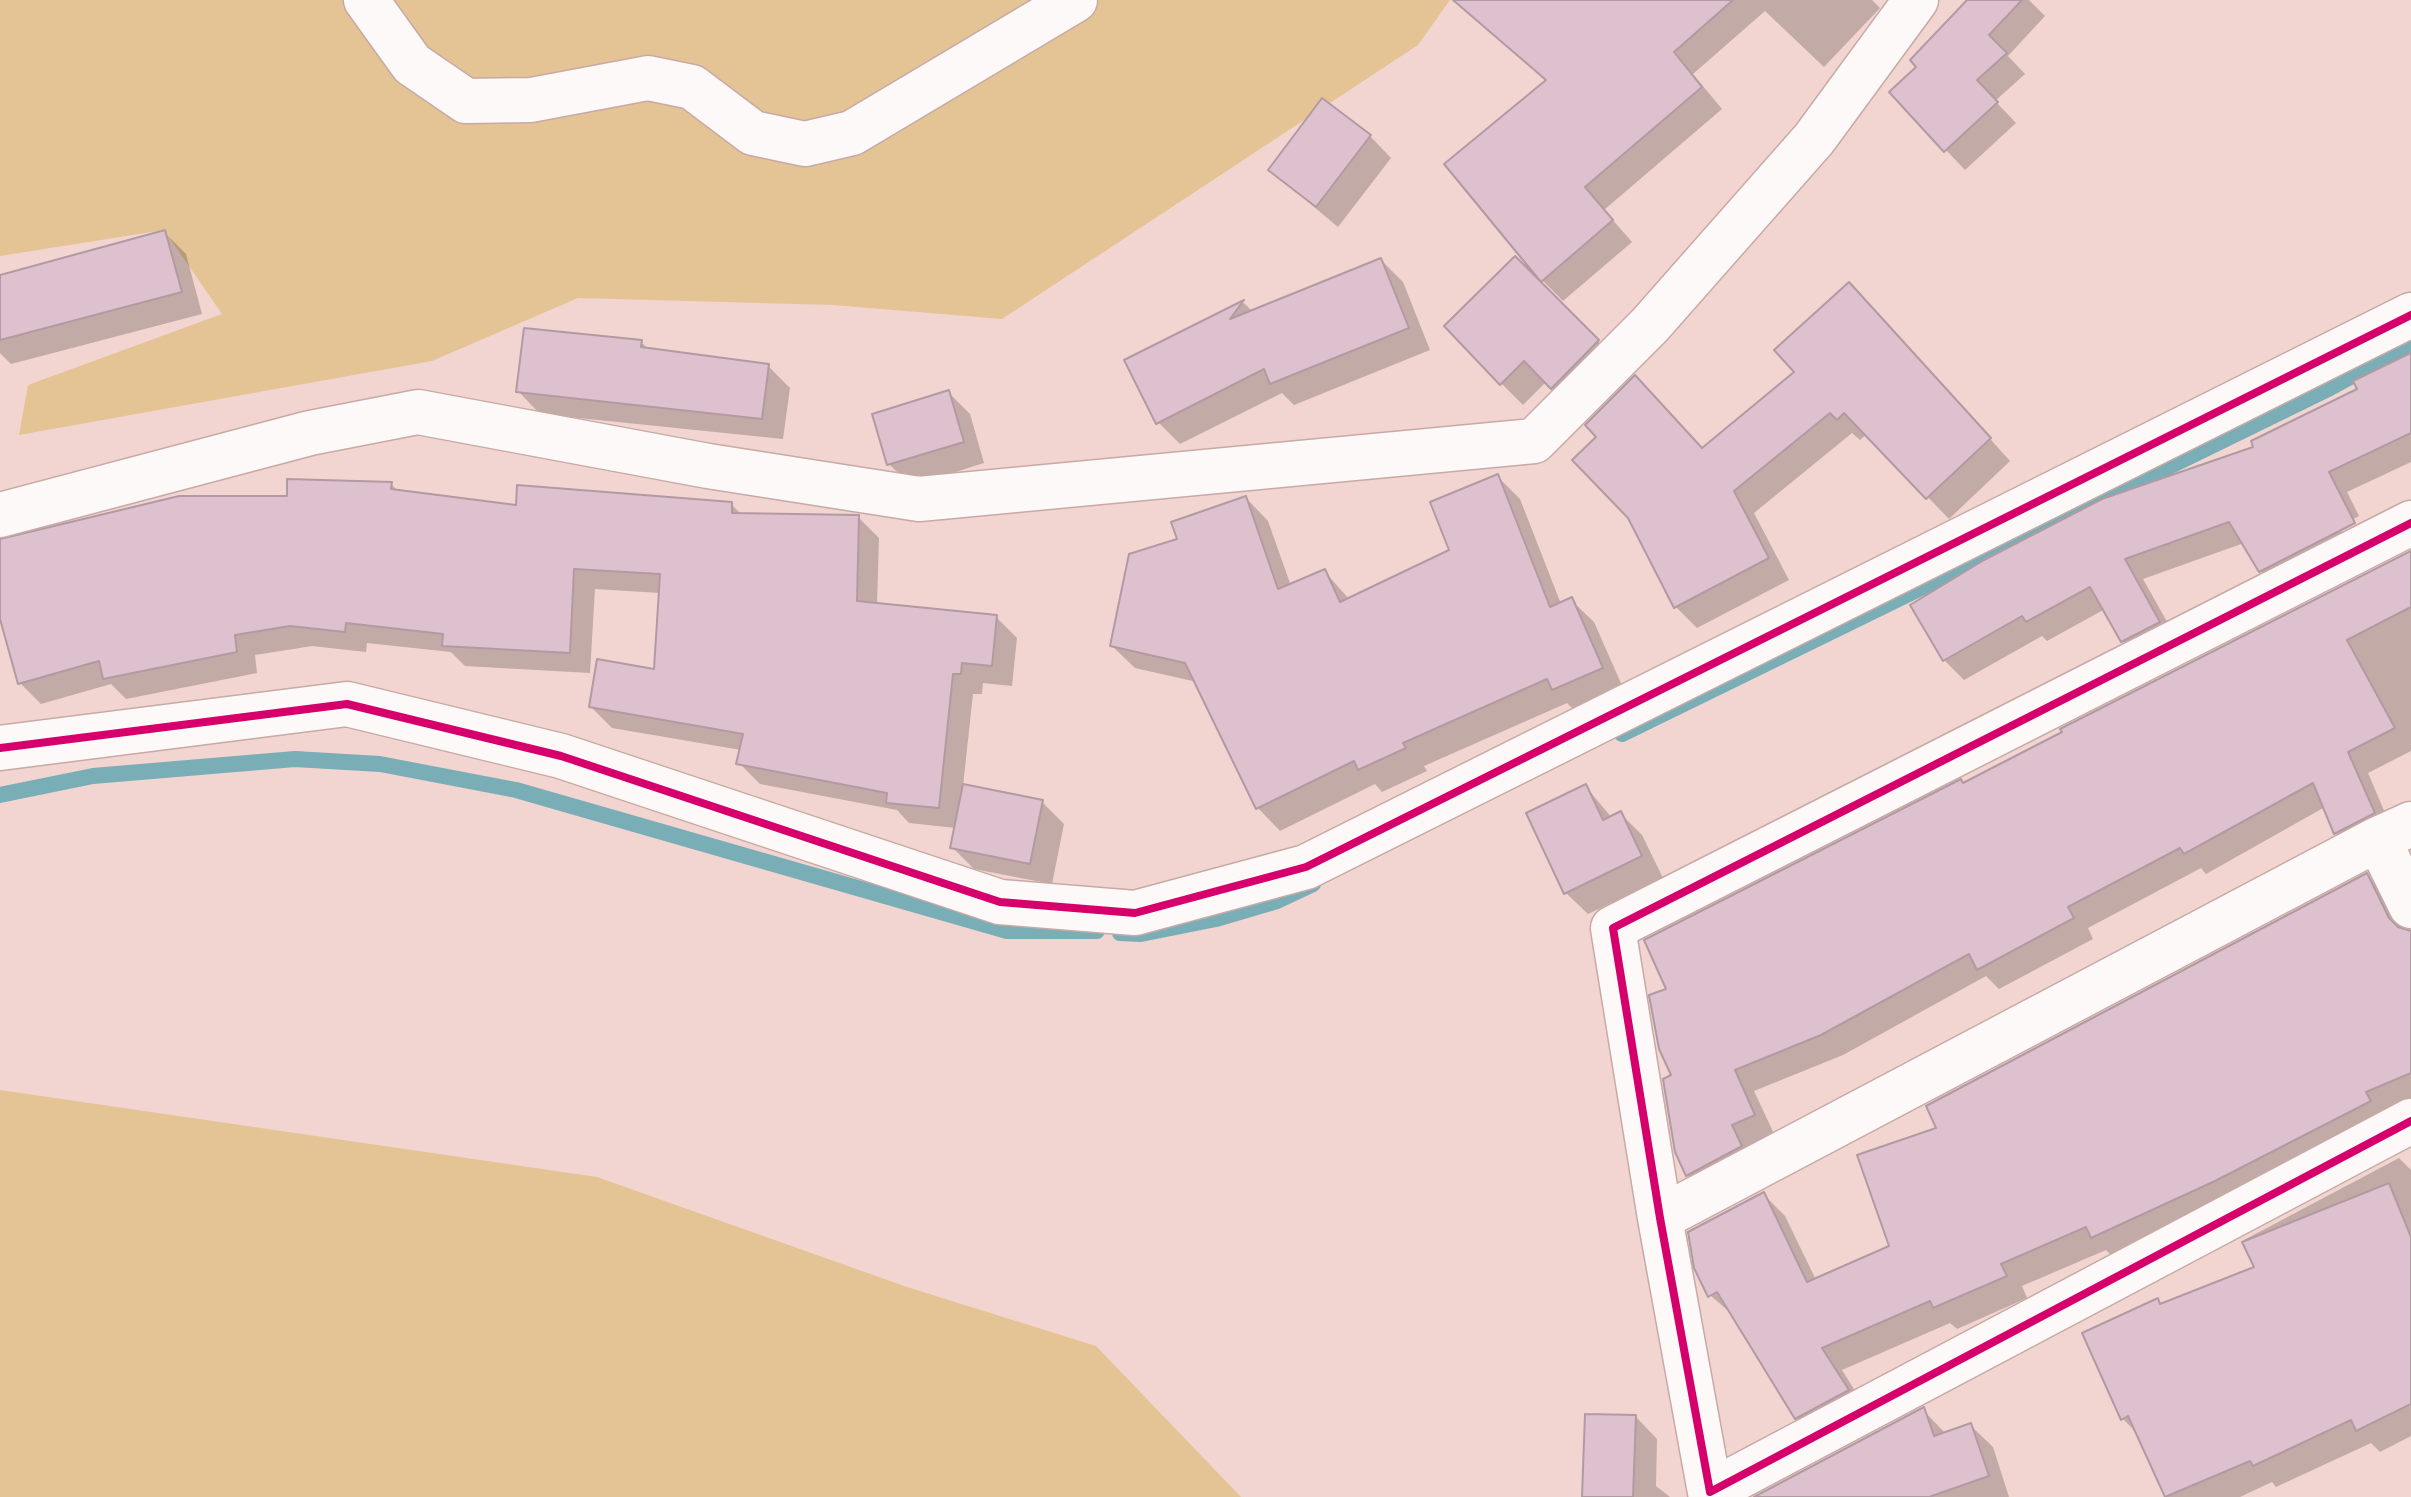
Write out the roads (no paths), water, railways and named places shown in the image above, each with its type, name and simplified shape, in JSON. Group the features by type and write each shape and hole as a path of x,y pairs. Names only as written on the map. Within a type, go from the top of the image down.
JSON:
{"street":[{"path":"366,0 412,64 466,101 531,100 648,78 692,87 753,133 805,144 852,133 1075,0"},
{"path":"0,515 310,433 418,412 708,466 919,499 1534,441 1650,325 1814,139 1916,0"},
{"path":"0,748 347,704 561,756 1000,902 1135,913 1306,867 2411,315"},
{"path":"2411,523 1613,928 1660,1218 1710,1492 2411,1121"},
{"path":"1660,1218 2394,832 2411,906"}],"waterway":[{"path":"1622,734 2330,388 2411,344"},
{"path":"0,795 93,776 295,759 380,764 516,790 1007,931 1097,931"},
{"path":"1120,933 1141,934 1216,919 1277,901 1313,884"}]}
